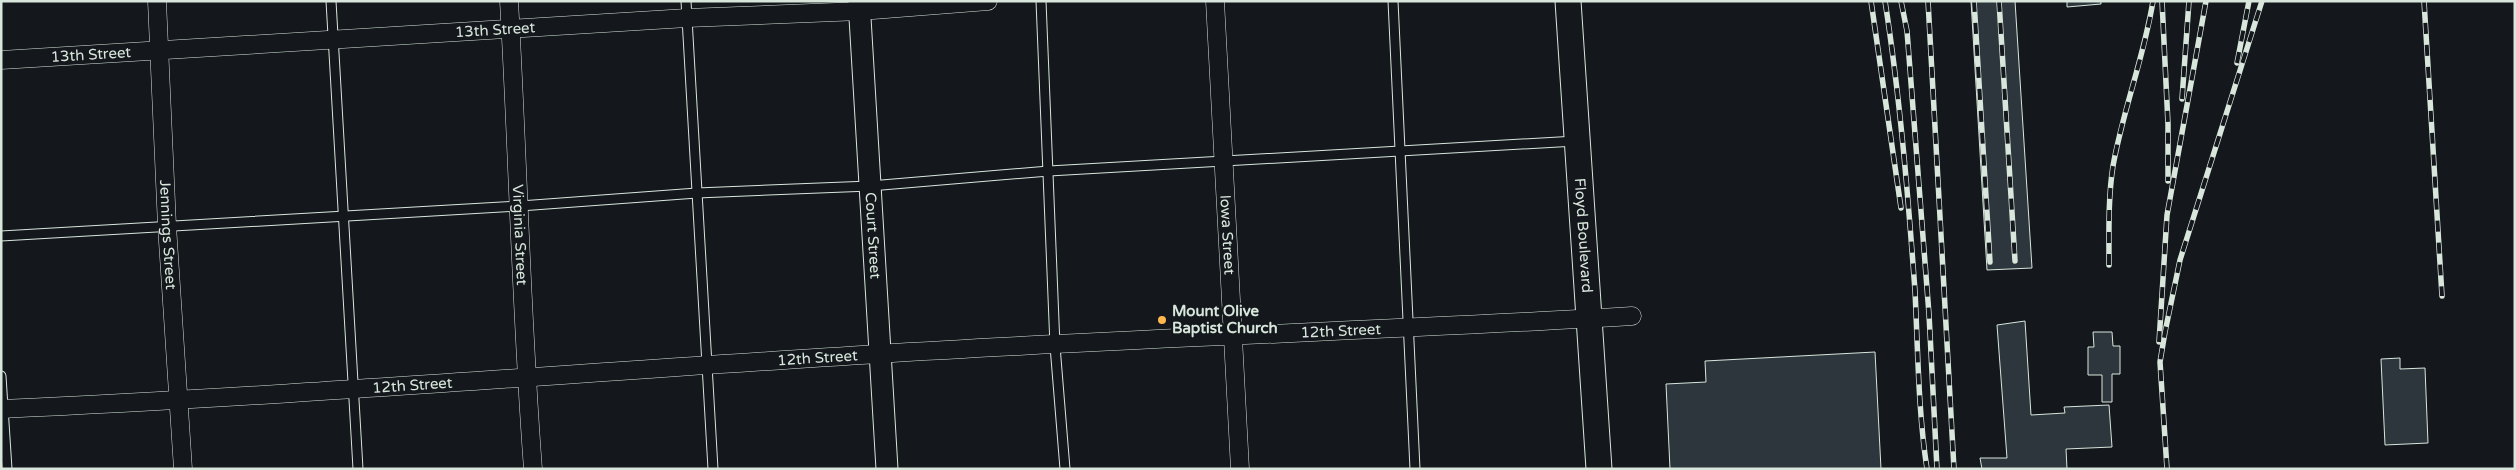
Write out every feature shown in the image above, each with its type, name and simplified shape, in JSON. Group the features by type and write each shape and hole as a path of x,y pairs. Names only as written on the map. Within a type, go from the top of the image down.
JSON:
{"main road":[{"name":"Floyd Boulevard","path":"1568,1 1599,469"}],"street":[{"name":"Jennings Street","path":"156,1 160,49 167,226 183,469"},
{"name":"Virginia Street","path":"509,1 520,206 526,376 533,469"},
{"name":"13th Street","path":"1,60 510,29 686,10 988,1"},
{"name":"Iowa Street","path":"1215,1 1240,469"},
{"name":"Court Street","path":"859,6 887,469"},
{"name":"12th Street","path":"2,409 180,401 354,390 526,376 880,354 1410,329 1632,316"}],"lane":[{"path":"331,1 358,469"},
{"path":"1041,1 1055,346 1065,469"},
{"path":"1393,1 1410,329 1415,469"},
{"path":"686,10 713,469"},
{"path":"1,236 343,214 520,206 697,193 870,186 1049,171 1576,141"},
{"path":"1,376 7,469"}],"building":[{"path":"1971,1 2015,1 2032,268 1987,270"},
{"path":"2067,1 2101,1 2101,4 2067,7"},
{"path":"2025,321 2031,415 2065,413 2064,407 2109,405 2112,447 2066,449 2067,469 1982,469 1980,458 2007,458 1997,325"},
{"path":"2093,332 2112,332 2113,346 2120,346 2120,374 2112,374 2112,402 2102,402 2102,375 2088,375 2088,347 2094,347"},
{"path":"1875,352 1881,469 1670,469 1666,384 1706,382 1705,361"},
{"path":"2400,358 2400,369 2425,368 2428,443 2385,445 2381,359"}],"railway":[{"path":"1871,1 1901,208"},
{"path":"1885,1 1895,73 1906,182 1915,291 1920,403 1927,469"},
{"path":"1901,1 1907,31 1929,314 1937,469"},
{"path":"1928,1 1954,469"},
{"path":"1974,1 1990,262"},
{"path":"1999,1 2015,261"},
{"path":"2109,265 2111,178 2117,145 2153,1"},
{"path":"2162,1 2168,124 2168,181"},
{"path":"2182,99 2189,1"},
{"path":"2159,342 2167,215 2206,1"},
{"path":"2237,63 2249,1"},
{"path":"2167,469 2160,362 2165,332 2180,260 2262,1"},
{"path":"2424,1 2442,296"}],"place":[{"name":"Mount Olive Baptist Church","path":"1162,320"}]}
